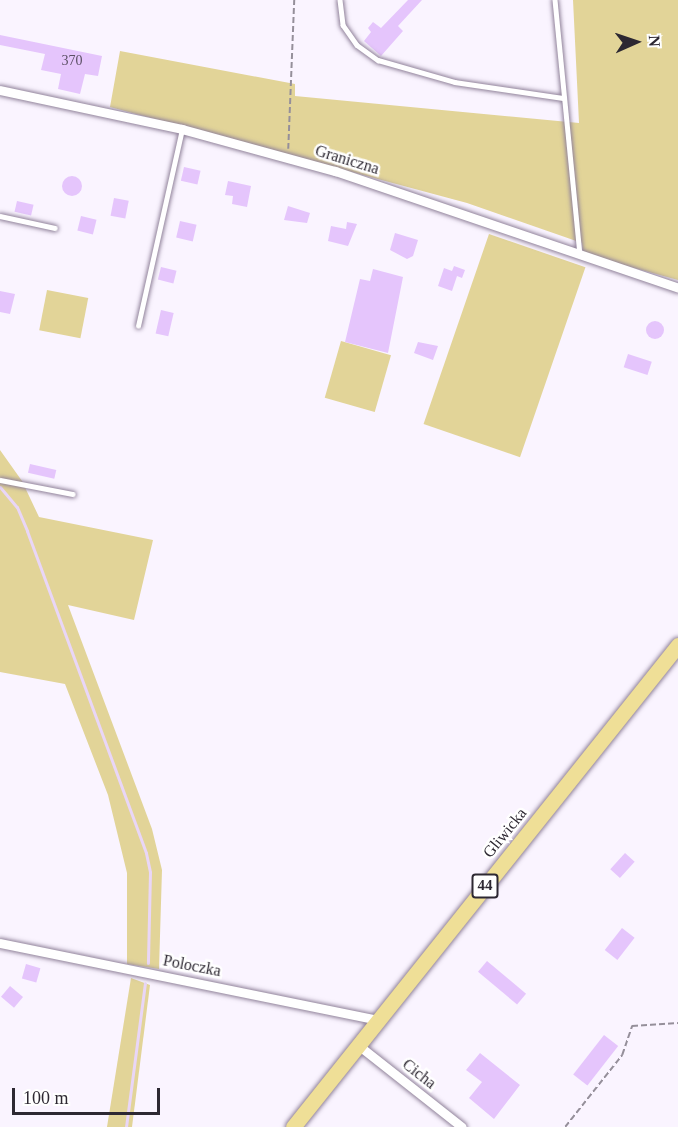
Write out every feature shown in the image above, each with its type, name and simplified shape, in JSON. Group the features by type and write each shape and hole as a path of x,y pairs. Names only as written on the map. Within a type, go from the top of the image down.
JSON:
{"main road":[{"name":"Gliwicka","path":"293,1127 678,645"}],"street":[{"name":"Graniczna","path":"0,90 182,129 286,158 435,203 580,256 678,288"},
{"name":"Poloczka","path":"0,943 378,1020"},
{"name":"Cicha","path":"358,1045 462,1127"}],"lane":[{"path":"340,0 343,25 357,45 378,60 455,81 564,98"},
{"path":"555,0 580,256"},
{"path":"138,326 182,129"},
{"path":"0,216 55,228"},
{"path":"0,480 73,494"}],"path":[{"path":"286,158 294,0"},
{"path":"565,1127 622,1054 632,1026 678,1023"}],"shaded area":[{"path":"573,0 678,0 678,280 583,254 582,243 467,203 110,107 120,51 295,84 295,96 579,123"},
{"path":"489,234 585,267 520,457 424,424"},
{"path":"47,290 88,298 80,338 39,330"},
{"path":"341,341 391,355 375,412 325,398"},
{"path":"0,450 22,481 39,517 153,540 134,620 68,605 152,829 162,870 159,969 127,964 127,873 108,795 65,684 0,672"},
{"path":"131,978 150,985 132,1127 107,1127"}],"building":[{"path":"408,0 422,0 398,26 403,31 381,56 364,41 371,32 368,28 373,22 381,28"},
{"path":"0,35 102,56 98,76 85,74 80,94 58,89 61,74 41,70 45,54 0,45"},
{"path":"184,167 201,171 197,184 181,181"},
{"path":"72,176 79,179 82,186 79,193 72,196 65,193 62,186 65,179"},
{"path":"228,181 251,186 247,207 232,204 233,196 225,195"},
{"path":"114,198 129,201 125,219 111,216"},
{"path":"17,201 34,205 31,216 15,212"},
{"path":"288,206 310,213 307,223 284,220"},
{"path":"81,216 97,220 93,234 77,231"},
{"path":"180,221 197,225 193,241 176,238"},
{"path":"347,222 357,224 348,246 328,241 331,226 346,229"},
{"path":"395,233 418,240 413,256 407,259 390,250"},
{"path":"454,266 465,270 462,278 457,276 452,291 438,286 444,268 452,271"},
{"path":"161,267 177,271 173,283 158,280"},
{"path":"373,269 403,277 388,353 345,342 360,279 370,281"},
{"path":"0,291 15,294 10,314 0,312"},
{"path":"161,310 174,313 168,336 156,333"},
{"path":"655,321 661,324 664,330 661,336 655,339 649,336 646,330 649,324"},
{"path":"418,342 438,346 433,360 414,353"},
{"path":"628,354 652,362 647,375 624,367"},
{"path":"30,464 56,470 54,479 28,473"},
{"path":"625,853 635,862 620,878 610,869"},
{"path":"622,928 635,938 617,960 605,950"},
{"path":"487,961 526,994 517,1005 478,972"},
{"path":"26,964 40,968 36,983 22,978"},
{"path":"10,986 23,997 14,1008 1,997"},
{"path":"604,1035 618,1046 587,1085 573,1074"},
{"path":"480,1053 520,1085 494,1119 469,1098 482,1082 466,1070"}],"waterway":[{"path":"0,487 17,507 27,531 146,853 150,872 148,963"},
{"path":"126,1127 145,983"}]}
